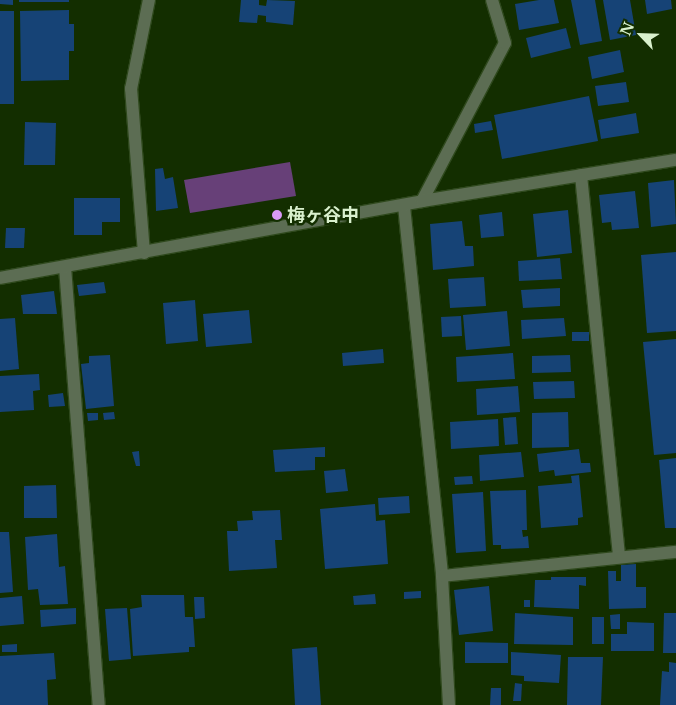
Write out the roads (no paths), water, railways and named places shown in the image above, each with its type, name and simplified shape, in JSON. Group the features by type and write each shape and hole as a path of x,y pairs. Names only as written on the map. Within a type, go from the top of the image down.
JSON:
{"street":[{"path":"144,253 131,89 149,0"},
{"path":"422,201 505,43 492,0"},
{"path":"0,278 404,206 422,201 676,160"},
{"path":"581,175 619,558"},
{"path":"404,206 442,576 449,705"},
{"path":"65,267 100,705"},
{"path":"442,576 676,552"}],"place":[{"name":"梅ヶ谷中","path":"277,215"}]}
